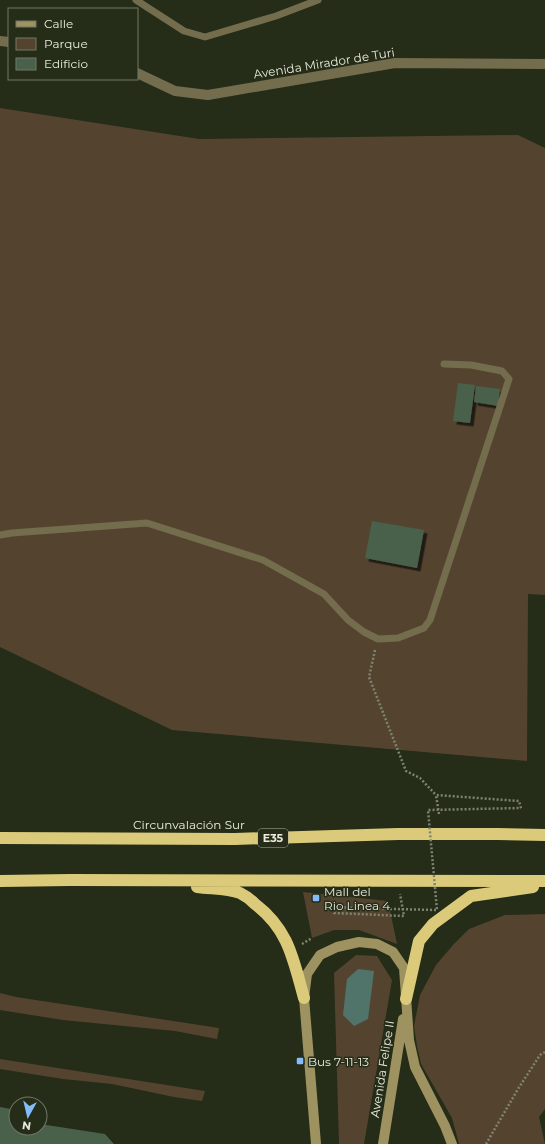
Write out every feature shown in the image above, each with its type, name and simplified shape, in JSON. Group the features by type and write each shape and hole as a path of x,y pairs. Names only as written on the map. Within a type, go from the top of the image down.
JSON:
{"highway":[{"name":"Circunvalación Sur","path":"0,838 235,839 398,834 545,835"},
{"path":"149,880 227,890 240,893 252,901 266,912 279,927 288,945 304,998"},
{"path":"0,881 545,881"},
{"path":"406,999 419,941 432,924 471,896 545,885"}],"main road":[{"path":"316,1144 304,998 307,974 320,955 337,947 359,942 377,944 393,952 404,968 409,1040 415,1067 446,1126 452,1144"},
{"name":"Avenida Felipe II","path":"383,1144 406,999"}],"street":[{"name":"Avenida Mirador de Turi","path":"138,73 175,91 208,95 395,63 545,64"}],"lane":[{"path":"136,0 184,31 205,38 276,16 318,0"},
{"path":"0,536 20,533 147,523 263,560 324,594 348,620 378,640 398,638 410,634 424,628 430,620 509,379 502,371 471,365 444,364"}],"path":[{"path":"378,640 369,676 406,771 420,778 436,795 438,814"},
{"path":"397,881 404,916 334,913 333,906 350,908 437,910 428,810 521,808 519,801 436,795"},
{"path":"486,1144 518,1089 540,1055 545,1052"}],"green space":[{"path":"0,108 199,139 518,135 545,148 545,595 528,594 527,761 172,730 0,647"},
{"path":"303,892 388,901 397,944 359,930 334,930 312,938"},
{"path":"545,914 545,1109 539,1117 545,1144 459,1144 452,1118 421,1064 414,1026 420,995 436,965 469,929 505,915"},
{"path":"356,955 377,956 392,980 364,1144 339,1144 334,973"},
{"path":"0,993 16,997 219,1028 217,1039 175,1031 63,1020 0,1010"},
{"path":"0,1059 205,1091 202,1101 174,1097 112,1084 63,1079 0,1069"}],"water":[{"path":"358,969 374,971 368,1019 354,1026 343,1015 347,979"}],"building":[{"path":"458,383 475,385 470,423 453,421"},
{"path":"476,386 500,389 498,406 474,402"},
{"path":"372,521 424,530 417,568 365,558"},
{"path":"0,1107 8,1108 8,1136 48,1136 48,1125 105,1134 114,1144 0,1144"}],"place":[{"name":"Mall del Rio Linea 4","path":"316,898"},
{"name":"Bus 7-11-13","path":"300,1061"}]}
